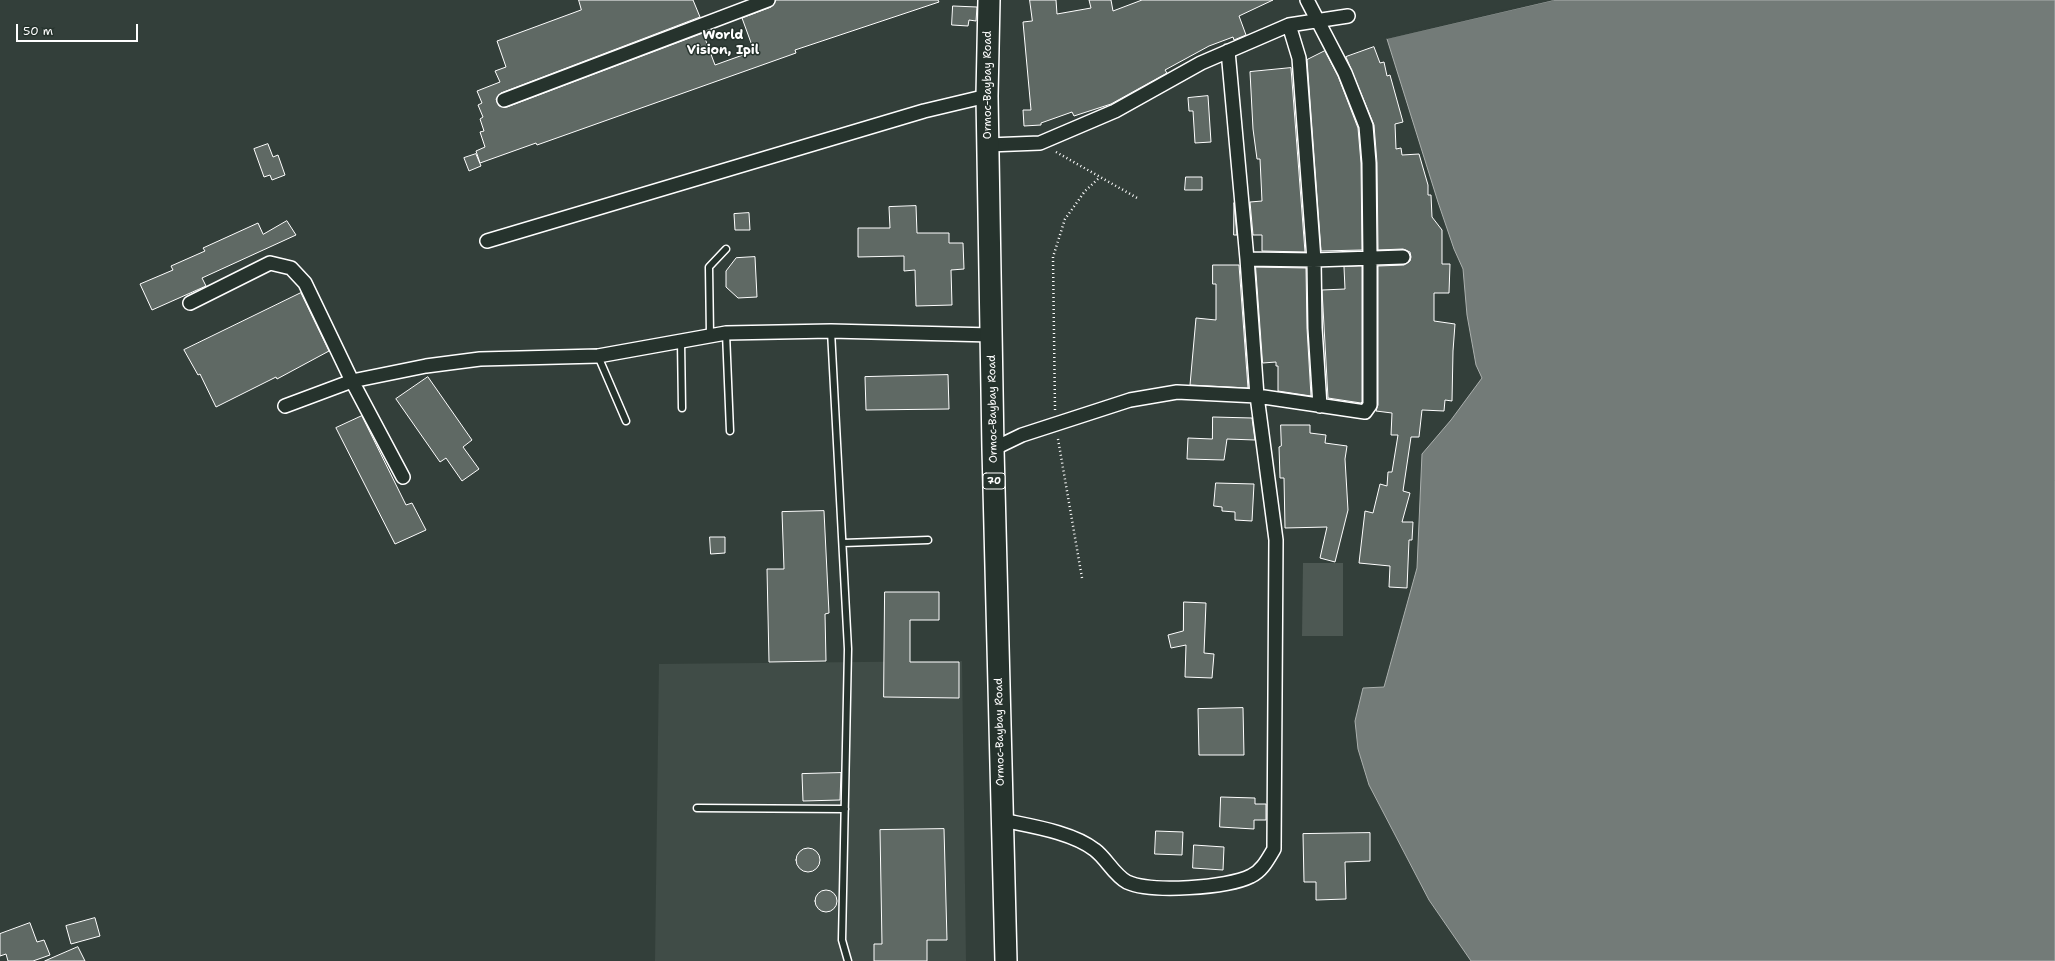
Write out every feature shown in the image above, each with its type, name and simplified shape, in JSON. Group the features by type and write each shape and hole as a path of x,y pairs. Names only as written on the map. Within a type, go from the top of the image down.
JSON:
{"highway":[{"name":"Ormoc-Baybay Road","path":"989,0 987,96 1006,961"}],"street":[{"path":"504,100 768,0"},
{"path":"994,449 1022,435 1055,426 1130,400 1177,392 1258,396 1365,412 1370,405 1369,163 1366,126 1345,73 1316,20 1307,0"},
{"path":"988,145 1040,143 1116,111 1201,62 1289,25 1348,16"},
{"path":"1289,25 1299,58 1314,260 1315,328 1320,406"},
{"path":"1002,820 1037,827 1077,840 1095,850 1127,882 1156,888 1218,885 1251,876 1262,868 1274,849 1276,540 1258,396 1228,51"},
{"path":"487,241 917,114 987,96"},
{"path":"1247,259 1314,260 1403,257"},
{"path":"190,303 270,262 291,268 305,283 352,381 403,477"},
{"path":"285,406 352,381 426,366 472,360 598,356 726,333 832,331 992,335"}],"lane":[{"path":"710,335 709,267 726,248"},
{"path":"832,331 848,648 842,940 848,961"},
{"path":"726,333 730,431"},
{"path":"681,342 682,408"},
{"path":"598,356 626,422"},
{"path":"843,543 928,540"},
{"path":"697,808 845,809"}],"path":[{"path":"1040,143 1099,178 1139,199"},
{"path":"1082,578 1055,426 1053,257 1065,219 1085,191 1099,178"}],"shaded area":[{"path":"1554,0 2055,0 2055,961 1471,961 1429,900 1369,785 1358,749 1355,721 1363,688 1384,687 1417,568 1422,454 1451,420 1482,378 1476,365 1467,315 1463,269 1454,249 1438,202 1387,39"},
{"path":"1303,563 1343,563 1343,636 1302,636"},
{"path":"962,661 966,961 655,961 659,664"}],"pier":[{"path":"1545,0 1554,0 1387,39 1385,37"}],"building":[{"path":"579,0 693,0 700,17 501,93 496,99 499,106 507,107 703,33 715,65 754,51 742,18 771,7 776,0 938,0 939,2 795,50 796,53 537,145 536,143 480,163 476,151 485,147 480,132 484,131 480,119 483,117 478,105 482,103 477,91 500,82 495,71 506,67 497,41 581,10"},
{"path":"1030,0 1056,0 1057,14 1091,8 1089,0 1111,0 1113,11 1142,0 1273,0 1239,16 1246,35 1234,40 1233,37 1209,46 1165,70 1167,73 1111,104 1074,116 1072,112 1041,123 1041,125 1024,126 1023,110 1031,110 1023,22 1032,21"},
{"path":"953,6 977,7 976,21 969,20 968,26 952,25"},
{"path":"1374,47 1380,63 1384,62 1387,76 1390,75 1403,122 1395,124 1396,149 1401,148 1402,155 1419,154 1428,185 1428,195 1431,195 1432,217 1442,230 1442,264 1450,264 1449,293 1434,293 1434,321 1455,324 1452,401 1445,400 1444,411 1422,410 1419,437 1411,437 1403,491 1410,493 1402,522 1413,522 1412,540 1409,540 1407,588 1389,587 1390,566 1359,563 1365,511 1373,513 1380,484 1387,486 1388,472 1392,472 1398,435 1391,435 1392,413 1376,411 1378,405 1378,266 1404,265 1410,261 1411,257 1410,252 1403,249 1378,250 1377,163 1374,125 1346,57"},
{"path":"1325,51 1338,76 1358,128 1361,163 1362,250 1321,251 1307,60"},
{"path":"1291,68 1305,252 1262,251 1262,235 1253,235 1250,202 1262,201 1260,159 1257,159 1253,129 1250,72"},
{"path":"1208,96 1211,142 1195,143 1193,111 1189,111 1188,98"},
{"path":"268,144 273,157 278,155 285,175 272,180 270,175 264,177 254,149"},
{"path":"476,154 481,166 469,171 464,158"},
{"path":"1186,177 1202,177 1202,190 1185,190"},
{"path":"1234,203 1237,235 1234,235"},
{"path":"916,206 917,233 949,233 949,243 963,243 964,269 951,270 952,305 916,306 915,270 904,271 904,256 858,257 858,228 890,228 889,207"},
{"path":"749,213 750,230 735,230 734,214"},
{"path":"287,221 296,235 202,278 206,286 152,310 140,284 173,270 171,266 205,251 203,248 258,223 263,234"},
{"path":"755,257 757,297 738,298 726,287 726,271 736,258"},
{"path":"1213,265 1239,265 1248,388 1190,385 1196,318 1216,320 1216,284 1213,284"},
{"path":"1362,266 1361,403 1328,398 1322,290 1345,289 1344,267"},
{"path":"1256,267 1306,268 1307,328 1311,396 1278,391 1278,366 1276,366 1276,362 1263,363"},
{"path":"301,293 329,351 277,379 276,377 216,407 200,374 198,375 184,350"},
{"path":"948,375 949,409 866,410 865,377"},
{"path":"428,377 472,440 463,447 479,469 462,481 446,458 440,462 396,399"},
{"path":"362,416 406,505 412,503 426,530 395,544 336,428"},
{"path":"1213,417 1252,418 1255,440 1227,439 1224,460 1187,459 1188,438 1212,439"},
{"path":"1281,425 1310,425 1310,433 1326,435 1325,443 1347,446 1345,459 1348,510 1335,562 1320,558 1327,527 1285,528 1284,478 1280,478 1279,447 1281,446"},
{"path":"1216,483 1254,484 1252,521 1235,520 1235,512 1222,511 1222,507 1214,506"},
{"path":"824,511 829,613 825,614 826,661 769,662 767,569 784,569 782,512"},
{"path":"710,537 725,537 725,553 711,554"},
{"path":"885,592 939,592 939,620 910,620 910,662 959,662 959,698 884,697"},
{"path":"1184,602 1206,603 1204,653 1214,654 1212,678 1185,677 1186,645 1171,648 1168,635 1183,631"},
{"path":"1243,708 1244,755 1199,755 1198,709"},
{"path":"841,773 840,800 803,801 802,774"},
{"path":"1221,797 1255,798 1255,804 1266,804 1266,820 1254,820 1254,829 1220,827"},
{"path":"944,829 947,940 927,940 927,961 874,961 874,944 882,944 880,830"},
{"path":"1156,831 1183,832 1182,855 1155,854"},
{"path":"1370,833 1370,861 1345,862 1346,899 1316,900 1316,882 1304,882 1303,834"},
{"path":"1194,845 1224,847 1223,870 1193,868"},
{"path":"803,848 813,848 820,855 820,865 813,872 803,872 796,865 796,855"},
{"path":"826,890 834,893 837,901 834,909 826,912 818,909 815,901 818,893"},
{"path":"95,918 100,936 71,944 66,926"},
{"path":"30,923 37,942 44,940 50,955 33,961 8,961 6,954 0,956 0,934"},
{"path":"78,947 85,961 45,961"}],"district":[{"name":"World Vision, Ipil","path":"723,44"}]}
